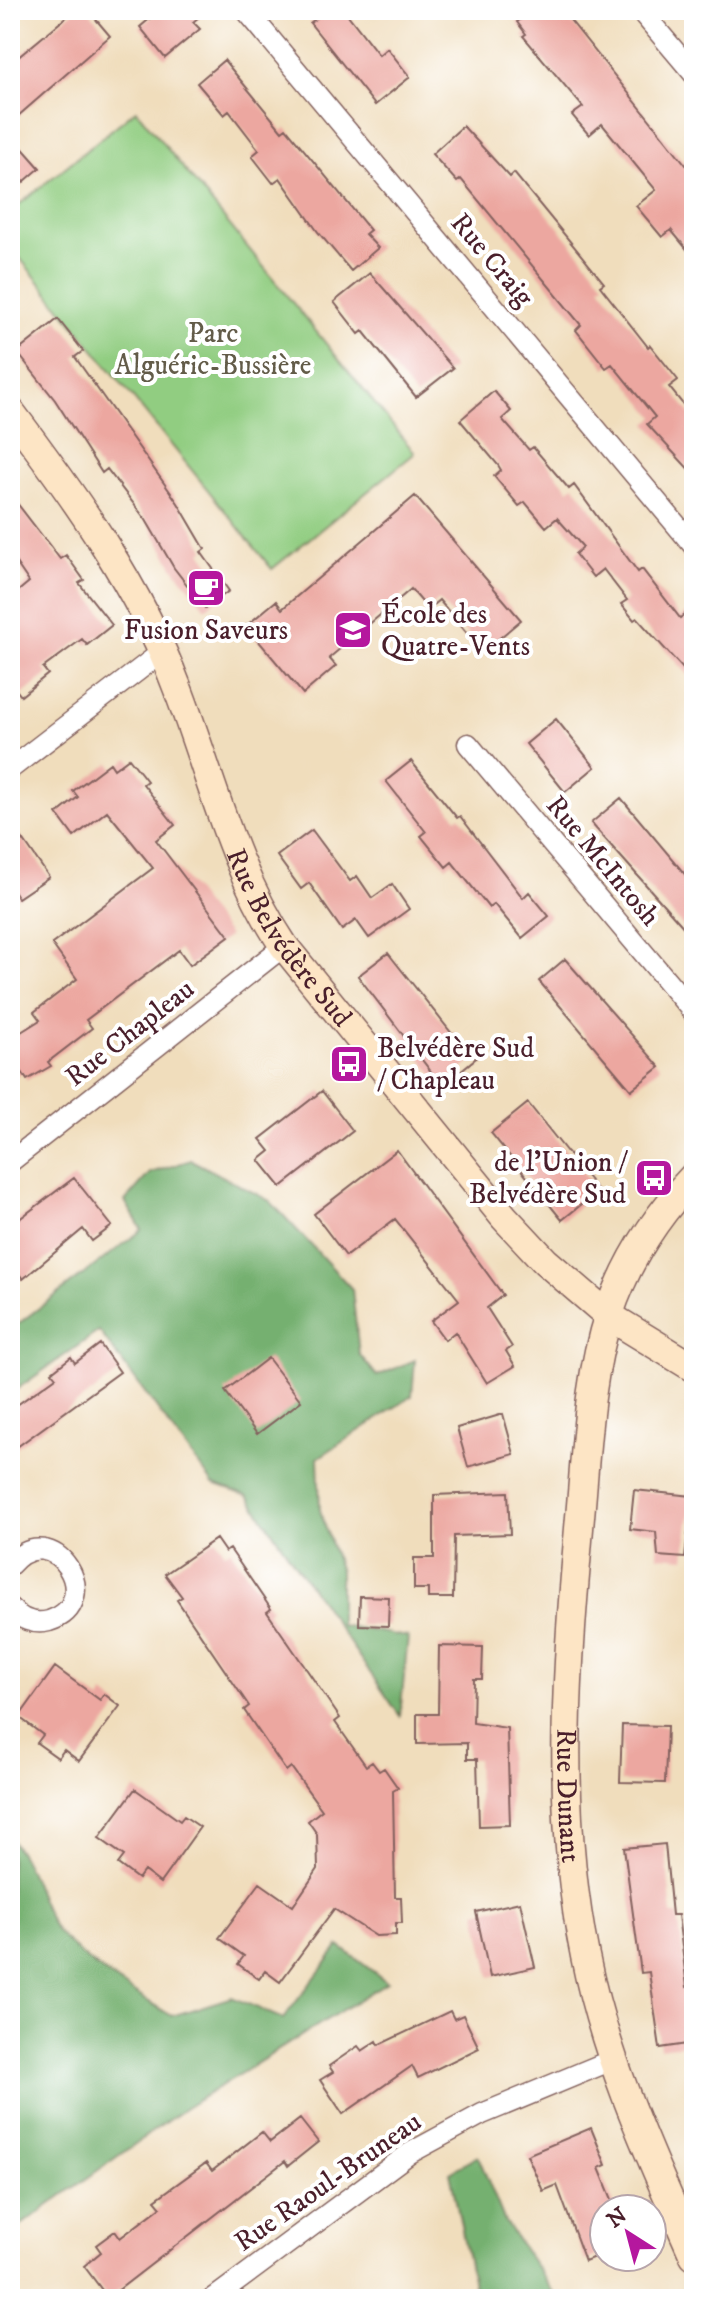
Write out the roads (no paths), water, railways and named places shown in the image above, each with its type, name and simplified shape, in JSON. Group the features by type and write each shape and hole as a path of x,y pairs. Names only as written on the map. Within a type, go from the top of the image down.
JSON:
{"street":[{"name":"Rue Craig","path":"246,10 694,546"},
{"path":"640,10 694,74"},
{"name":"Rue Belvédère Sud","path":"10,411 52,467 121,571 162,652 244,877 260,911 284,946 504,1217 563,1280 609,1316 694,1368"},
{"path":"10,769 162,652"},
{"name":"Rue McIntosh","path":"468,744 694,1013"},
{"name":"Rue Chapleau","path":"10,1162 284,946"},
{"name":"Rue Dunant","path":"694,1176 638,1249 609,1316 586,1449 568,1655 565,1750 568,1842 575,1907 597,2010 612,2060 646,2147 694,2256"},
{"path":"10,1565 22,1554 46,1550 67,1563 75,1585 68,1608 51,1620 30,1621 10,1608"},
{"name":"Rue Raoul-Bruneau","path":"213,2299 410,2153 482,2114 612,2060"}],"place":[{"name":"Fusion Saveurs","path":"206,588"},
{"name":"École des Quatre-Vents","path":"353,630"},
{"name":"Belvédère Sud / Chapleau","path":"349,1064"},
{"name":"de l'Union / Belvédère Sud","path":"654,1178"}],"park label":[{"name":"Parc Alguéric-Bussière","path":"213,349"}]}
